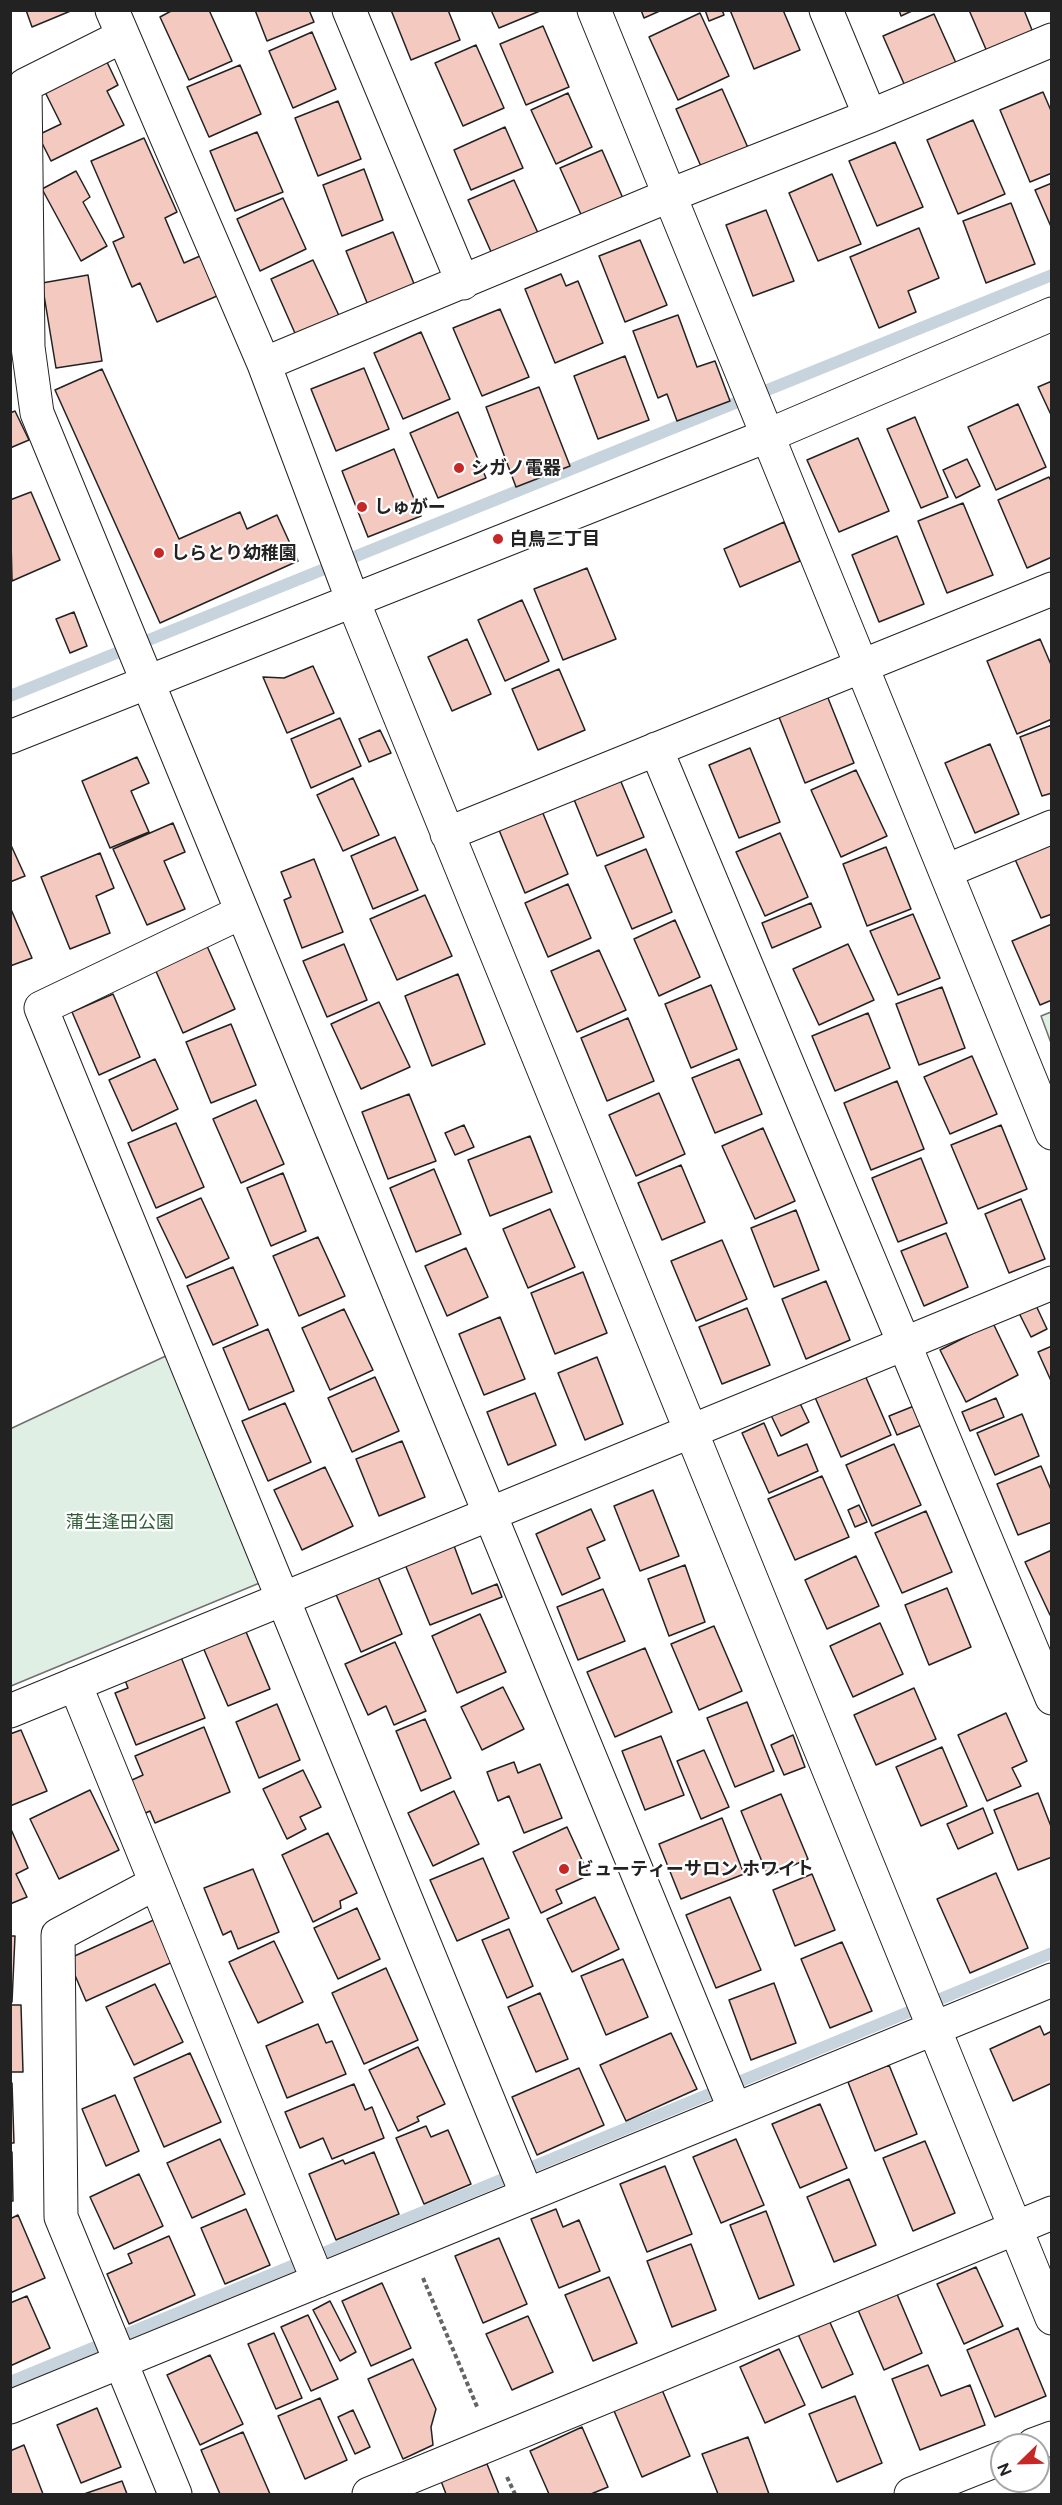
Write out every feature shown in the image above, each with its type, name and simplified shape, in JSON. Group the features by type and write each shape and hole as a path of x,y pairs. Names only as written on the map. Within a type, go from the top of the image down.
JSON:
{"street":[{"path":"349,10 463,283"},
{"path":"594,10 1052,1133"},
{"path":"826,10 870,116"},
{"path":"728,2096 37,413 28,347 25,85 117,23 264,364 343,576 447,834 1052,2318"},
{"path":"264,364 463,283 668,195 870,116 1052,40"},
{"path":"10,737 138,658 343,576 763,423 1052,314"},
{"path":"447,834 1052,589"},
{"path":"656,749 1052,1698"},
{"path":"946,871 1052,828"},
{"path":"242,912 40,1008 520,2180"},
{"path":"10,1711 1052,1283"},
{"path":"75,1684 312,2266"},
{"path":"156,1883 58,1935 61,2217 175,2494"},
{"path":"10,2407 115,2347 312,2266 408,2244 520,2180 927,2013 1052,1980"},
{"path":"369,2494 1052,2213"},
{"path":"911,2494 990,2463"}],"path":[{"path":"408,2244 515,2494"}],"green space":[{"path":"1052,1012 1051,1043 1041,1016"},
{"name":"蒲生逢田公園","path":"170,1354 262,1582 11,1686 10,1429"}],"building":[{"path":"26,10 73,10 32,27"},
{"path":"173,10 209,10 232,61 189,80 160,17"},
{"path":"255,10 309,10 314,22 267,41"},
{"path":"391,10 448,10 460,40 411,60"},
{"path":"491,10 540,10 540,11 499,28"},
{"path":"641,10 662,10 644,18"},
{"path":"705,10 722,10 724,15 709,21"},
{"path":"730,10 783,10 800,50 754,69"},
{"path":"899,10 914,10 901,16"},
{"path":"969,10 1024,10 1034,35 988,54"},
{"path":"700,13 729,76 678,100 649,37"},
{"path":"934,14 956,63 905,86 883,36"},
{"path":"543,26 569,87 526,105 500,44"},
{"path":"312,32 336,89 293,108 269,51"},
{"path":"476,45 504,108 463,126 435,63"},
{"path":"106,60 118,85 107,91 124,125 51,161 38,135 61,124 44,90"},
{"path":"240,65 261,114 209,137 187,87"},
{"path":"722,89 749,150 703,171 676,109"},
{"path":"1043,92 1052,113 1052,173 1030,182 1000,110"},
{"path":"568,93 592,147 556,164 531,110"},
{"path":"338,101 361,159 318,176 295,118"},
{"path":"973,120 1005,194 958,214 927,140"},
{"path":"505,127 523,168 471,190 454,150"},
{"path":"257,132 283,192 235,211 210,151"},
{"path":"144,138 177,212 165,218 184,263 200,256 217,296 157,322 140,283 132,287 113,242 124,237 91,161"},
{"path":"895,142 923,207 877,226 849,161"},
{"path":"602,150 625,203 584,221 560,168"},
{"path":"364,169 383,220 342,236 323,185"},
{"path":"76,171 90,197 83,202 107,246 81,261 42,189"},
{"path":"832,174 861,244 818,261 789,193"},
{"path":"514,180 538,233 492,254 468,200"},
{"path":"1052,183 1052,229 1035,190"},
{"path":"283,198 306,249 260,271 237,219"},
{"path":"1011,203 1035,264 986,283 963,221"},
{"path":"766,210 794,281 753,296 726,225"},
{"path":"919,228 939,278 908,291 916,312 879,328 850,257"},
{"path":"393,232 419,296 372,315 346,251"},
{"path":"640,240 667,305 625,322 599,256"},
{"path":"313,260 341,320 298,340 271,279"},
{"path":"561,274 566,286 578,281 603,343 555,363 525,289"},
{"path":"88,275 102,361 56,368 42,283"},
{"path":"500,309 529,377 482,396 453,328"},
{"path":"678,315 697,367 715,361 730,401 677,421 667,394 658,398 633,331"},
{"path":"421,332 450,399 403,419 374,353"},
{"path":"625,356 649,420 598,439 574,376"},
{"path":"364,368 389,429 336,451 311,389"},
{"path":"102,369 179,539 240,512 247,529 277,515 298,561 160,623 55,390"},
{"path":"1052,381 1052,417 1038,387"},
{"path":"539,387 570,466 516,487 486,407"},
{"path":"1018,404 1046,467 996,490 968,427"},
{"path":"15,411 29,440 10,448 10,413"},
{"path":"458,412 486,478 438,498 410,433"},
{"path":"915,417 948,497 921,508 887,429"},
{"path":"858,438 889,511 839,532 807,460"},
{"path":"394,449 421,516 368,537 342,471"},
{"path":"967,459 980,486 956,498 943,470"},
{"path":"1049,477 1052,483 1052,557 1027,568 998,500"},
{"path":"31,492 60,560 12,581 10,500"},
{"path":"963,503 993,575 947,593 918,521"},
{"path":"784,522 800,561 740,587 724,549"},
{"path":"897,536 924,604 879,622 852,555"},
{"path":"587,568 616,639 563,660 534,589"},
{"path":"522,600 549,661 505,681 478,620"},
{"path":"74,612 87,646 70,653 56,619"},
{"path":"467,639 491,694 452,711 428,657"},
{"path":"1040,639 1052,667 1052,719 1017,734 987,661"},
{"path":"313,666 334,713 287,733 263,677 284,678"},
{"path":"559,669 585,730 538,750 512,689"},
{"path":"826,693 854,763 805,783 777,712"},
{"path":"340,718 361,766 311,788 291,739"},
{"path":"1052,725 1052,793 1042,796 1020,737"},
{"path":"380,730 391,753 369,762 359,739"},
{"path":"990,744 1019,814 975,833 945,763"},
{"path":"750,748 780,822 739,838 709,765"},
{"path":"137,757 149,783 131,791 149,832 110,848 82,781"},
{"path":"856,770 887,836 841,857 811,790"},
{"path":"619,777 644,837 597,856 573,797"},
{"path":"353,778 379,835 343,851 317,795"},
{"path":"542,811 568,874 525,893 499,830"},
{"path":"173,823 185,852 164,861 185,909 147,925 113,849"},
{"path":"780,833 808,897 765,916 736,852"},
{"path":"395,837 418,890 373,909 351,856"},
{"path":"1052,840 1052,914 1041,918 1014,857"},
{"path":"10,843 25,876 10,882"},
{"path":"886,847 911,909 867,926 843,864"},
{"path":"646,849 672,912 632,929 605,866"},
{"path":"100,853 114,888 96,896 110,933 70,949 41,877"},
{"path":"314,859 343,932 302,948 284,900 291,897 281,872"},
{"path":"568,884 591,938 548,957 525,903"},
{"path":"425,895 452,956 397,980 370,919"},
{"path":"811,903 821,927 772,948 762,923"},
{"path":"10,907 32,958 10,966"},
{"path":"913,914 940,978 898,995 870,931"},
{"path":"675,920 700,977 659,996 634,939"},
{"path":"1052,924 1052,1000 1040,1005 1012,941"},
{"path":"344,944 367,1000 327,1017 303,961"},
{"path":"848,944 874,1000 819,1025 793,969"},
{"path":"207,946 235,1009 183,1033 155,969"},
{"path":"599,950 626,1010 577,1032 551,971"},
{"path":"458,974 485,1044 432,1066 405,996"},
{"path":"711,985 737,1049 691,1068 665,1004"},
{"path":"942,987 965,1048 919,1065 896,1004"},
{"path":"113,994 140,1057 99,1075 72,1012"},
{"path":"379,1002 410,1067 361,1089 331,1024"},
{"path":"868,1013 890,1068 835,1091 812,1036"},
{"path":"628,1018 654,1081 607,1101 581,1038"},
{"path":"231,1024 256,1085 211,1103 186,1042"},
{"path":"972,1056 997,1114 950,1134 924,1077"},
{"path":"155,1059 178,1109 132,1131 109,1080"},
{"path":"739,1059 762,1114 715,1133 692,1078"},
{"path":"897,1081 924,1149 871,1170 844,1103"},
{"path":"659,1093 685,1154 636,1176 609,1115"},
{"path":"409,1094 436,1161 388,1179 362,1112"},
{"path":"256,1100 284,1164 241,1183 213,1119"},
{"path":"176,1123 204,1187 156,1208 128,1143"},
{"path":"464,1125 474,1147 455,1155 445,1133"},
{"path":"1001,1125 1027,1189 978,1209 951,1145"},
{"path":"763,1128 795,1201 755,1219 722,1146"},
{"path":"530,1136 552,1192 490,1216 468,1160"},
{"path":"921,1158 947,1223 898,1242 872,1178"},
{"path":"681,1165 705,1222 662,1240 638,1183"},
{"path":"434,1169 461,1234 416,1252 390,1188"},
{"path":"283,1173 306,1231 271,1246 247,1188"},
{"path":"201,1198 229,1258 186,1278 157,1218"},
{"path":"1021,1199 1045,1259 1009,1273 985,1214"},
{"path":"550,1209 575,1267 528,1288 503,1229"},
{"path":"796,1210 819,1270 774,1287 751,1228"},
{"path":"946,1233 968,1287 924,1306 901,1251"},
{"path":"318,1237 345,1296 299,1316 273,1256"},
{"path":"722,1240 747,1299 696,1321 671,1261"},
{"path":"466,1248 488,1297 447,1316 425,1266"},
{"path":"233,1267 258,1325 213,1345 187,1286"},
{"path":"583,1272 607,1333 555,1354 531,1293"},
{"path":"826,1281 850,1340 806,1359 782,1299"},
{"path":"1033,1299 1047,1329 1031,1337 1016,1307"},
{"path":"747,1308 770,1365 722,1384 699,1327"},
{"path":"344,1309 373,1370 330,1390 302,1328"},
{"path":"500,1317 525,1379 484,1395 459,1334"},
{"path":"993,1323 1018,1375 966,1402 940,1350"},
{"path":"268,1329 294,1391 249,1410 223,1348"},
{"path":"1052,1346 1052,1383 1038,1352"},
{"path":"597,1357 623,1424 585,1440 558,1373"},
{"path":"864,1373 891,1435 841,1457 814,1395"},
{"path":"375,1377 399,1431 352,1452 328,1398"},
{"path":"535,1393 556,1445 508,1465 487,1412"},
{"path":"796,1395 809,1422 781,1436 768,1409"},
{"path":"996,1398 1004,1417 970,1431 962,1412"},
{"path":"285,1403 311,1462 268,1481 242,1421"},
{"path":"914,1406 924,1424 897,1435 889,1416"},
{"path":"1022,1414 1039,1456 995,1475 977,1433"},
{"path":"764,1423 778,1456 807,1444 818,1471 769,1493 742,1433"},
{"path":"402,1441 425,1497 379,1516 356,1459"},
{"path":"894,1444 921,1505 872,1526 846,1465"},
{"path":"1041,1466 1052,1492 1052,1522 1018,1535 997,1484"},
{"path":"325,1467 353,1526 302,1550 274,1490"},
{"path":"822,1476 849,1537 795,1560 768,1499"},
{"path":"653,1490 679,1556 640,1571 614,1506"},
{"path":"859,1505 867,1522 855,1527 848,1510"},
{"path":"591,1509 605,1540 587,1548 600,1578 562,1595 536,1534"},
{"path":"926,1511 952,1572 902,1593 875,1533"},
{"path":"453,1543 472,1594 497,1584 502,1597 430,1625 404,1562"},
{"path":"1052,1550 1052,1614 1050,1615 1025,1562"},
{"path":"856,1556 879,1606 827,1629 805,1580"},
{"path":"685,1565 705,1622 669,1636 648,1579"},
{"path":"376,1572 402,1634 361,1652 334,1590"},
{"path":"947,1588 971,1647 929,1665 905,1605"},
{"path":"603,1589 625,1641 578,1660 557,1607"},
{"path":"480,1614 506,1672 457,1693 432,1636"},
{"path":"880,1623 903,1674 853,1697 830,1646"},
{"path":"714,1626 742,1691 699,1710 671,1644"},
{"path":"244,1627 270,1689 228,1706 202,1645"},
{"path":"395,1642 426,1711 394,1725 386,1706 368,1715 345,1664"},
{"path":"645,1648 672,1712 615,1737 587,1672"},
{"path":"179,1652 205,1718 136,1745 115,1693 128,1688 123,1675"},
{"path":"503,1687 524,1729 482,1750 461,1707"},
{"path":"914,1688 936,1739 876,1765 854,1715"},
{"path":"747,1702 774,1771 735,1787 707,1718"},
{"path":"277,1704 300,1760 259,1778 236,1722"},
{"path":"1006,1713 1027,1761 1012,1768 1021,1786 987,1801 958,1735"},
{"path":"425,1719 451,1778 421,1791 396,1731"},
{"path":"204,1727 230,1792 155,1823 150,1811 135,1818 121,1785 143,1775 135,1756"},
{"path":"21,1730 47,1791 10,1806 10,1734"},
{"path":"793,1735 805,1767 784,1775 771,1745"},
{"path":"661,1736 684,1795 645,1810 622,1751"},
{"path":"942,1747 967,1806 921,1826 896,1767"},
{"path":"704,1750 729,1807 701,1819 677,1761"},
{"path":"514,1762 518,1773 540,1764 562,1818 524,1833 509,1796 498,1801 487,1772"},
{"path":"303,1770 321,1807 300,1817 306,1829 287,1839 263,1789"},
{"path":"90,1790 119,1850 59,1879 30,1819"},
{"path":"454,1791 479,1844 433,1866 408,1813"},
{"path":"1038,1793 1052,1829 1052,1857 1018,1870 994,1810"},
{"path":"781,1794 808,1859 768,1876 741,1811"},
{"path":"983,1808 993,1833 958,1849 947,1824"},
{"path":"722,1818 744,1874 681,1899 659,1844"},
{"path":"10,1827 28,1868 16,1874 27,1897 10,1904"},
{"path":"567,1827 589,1875 556,1890 562,1903 541,1913 513,1852"},
{"path":"328,1833 357,1893 340,1901 341,1908 313,1922 282,1855"},
{"path":"483,1858 509,1918 457,1941 430,1880"},
{"path":"253,1869 279,1932 238,1949 231,1931 223,1935 204,1888"},
{"path":"996,1873 1028,1948 970,1973 937,1899"},
{"path":"812,1874 835,1930 795,1946 773,1890"},
{"path":"595,1897 619,1949 572,1972 547,1919"},
{"path":"730,1897 761,1970 716,1988 686,1915"},
{"path":"357,1908 380,1959 338,1979 314,1928"},
{"path":"158,1918 177,1960 86,2001 68,1959"},
{"path":"509,1929 533,1986 507,1998 482,1940"},
{"path":"10,1936 15,1936 12,2002 10,2002"},
{"path":"274,1941 303,2002 258,2023 229,1962"},
{"path":"842,1942 872,2011 830,2028 801,1959"},
{"path":"623,1959 648,2017 606,2035 581,1976"},
{"path":"386,1968 418,2040 364,2064 332,1993"},
{"path":"774,1983 796,2043 751,2060 729,2000"},
{"path":"155,1984 183,2042 134,2065 106,2007"},
{"path":"540,1993 568,2059 536,2072 508,2007"},
{"path":"10,2005 21,2005 23,2072 10,2072"},
{"path":"318,2024 326,2043 332,2041 346,2074 287,2098 266,2046"},
{"path":"1040,2026 1044,2035 1052,2031 1052,2083 1013,2101 990,2049"},
{"path":"671,2033 697,2089 626,2121 600,2065"},
{"path":"418,2047 445,2104 417,2117 419,2121 398,2131 369,2070"},
{"path":"190,2053 221,2122 164,2147 134,2078"},
{"path":"889,2065 917,2134 875,2151 848,2082"},
{"path":"579,2068 604,2125 537,2155 512,2097"},
{"path":"10,2083 12,2083 14,2143 10,2143"},
{"path":"354,2084 365,2110 372,2107 384,2138 332,2159 323,2138 300,2148 285,2112"},
{"path":"115,2095 139,2151 106,2166 82,2109"},
{"path":"820,2104 847,2168 800,2188 772,2124"},
{"path":"426,2126 431,2137 448,2130 471,2184 424,2204 396,2138"},
{"path":"220,2139 245,2194 192,2218 167,2163"},
{"path":"736,2139 764,2205 721,2223 693,2157"},
{"path":"925,2141 955,2213 913,2231 883,2158"},
{"path":"10,2152 12,2152 13,2201 10,2201"},
{"path":"374,2152 399,2214 336,2240 309,2174 343,2160 345,2164"},
{"path":"665,2166 692,2234 647,2252 620,2184"},
{"path":"139,2174 163,2226 114,2249 90,2197"},
{"path":"849,2179 876,2245 834,2262 807,2197"},
{"path":"246,2209 270,2265 225,2284 201,2228"},
{"path":"556,2209 563,2227 579,2220 600,2271 559,2288 531,2219"},
{"path":"766,2211 794,2285 759,2299 730,2225"},
{"path":"18,2215 45,2278 10,2293 10,2219"},
{"path":"169,2236 195,2295 129,2324 107,2274 132,2263 128,2254"},
{"path":"499,2238 527,2304 483,2323 455,2256"},
{"path":"691,2244 716,2310 672,2327 647,2261"},
{"path":"976,2267 1003,2326 964,2344 937,2284"},
{"path":"609,2277 637,2343 593,2361 565,2295"},
{"path":"382,2283 411,2348 371,2366 342,2301"},
{"path":"894,2287 922,2353 884,2370 855,2303"},
{"path":"27,2296 50,2348 10,2366 10,2303"},
{"path":"330,2301 356,2352 340,2361 313,2310"},
{"path":"308,2315 338,2379 311,2391 281,2327"},
{"path":"528,2316 553,2372 512,2390 486,2334"},
{"path":"828,2318 853,2374 822,2388 797,2332"},
{"path":"1018,2328 1046,2396 995,2417 967,2350"},
{"path":"274,2333 302,2398 276,2409 248,2344"},
{"path":"779,2349 805,2405 765,2423 740,2367"},
{"path":"210,2355 243,2424 200,2445 167,2375"},
{"path":"413,2359 436,2409 431,2427 433,2445 403,2459 368,2379"},
{"path":"928,2365 941,2396 970,2385 985,2425 920,2450 892,2379"},
{"path":"660,2385 690,2456 642,2477 612,2406"},
{"path":"855,2396 882,2463 837,2482 809,2414"},
{"path":"320,2398 347,2460 305,2479 278,2416"},
{"path":"97,2408 121,2467 81,2483 57,2425"},
{"path":"353,2410 370,2447 355,2454 338,2417"},
{"path":"582,2427 608,2487 591,2494 549,2494 530,2451"},
{"path":"243,2432 270,2494 220,2494 201,2450"},
{"path":"748,2437 769,2494 718,2494 702,2454"},
{"path":"24,2445 43,2494 10,2494 10,2451"},
{"path":"487,2464 499,2494 446,2494 441,2481"},
{"path":"122,2481 127,2494 84,2494"}],"waterway":[{"path":"10,696 1052,275"},
{"path":"10,2382 1052,1953"}],"place":[{"name":"シガノ電器","path":"459,468"},
{"name":"しゅがー","path":"362,507"},
{"name":"白鳥二丁目","path":"498,539"},
{"name":"しらとり幼稚園","path":"159,553"},
{"name":"ビューティーサロン ホワイト","path":"564,1869"}]}
